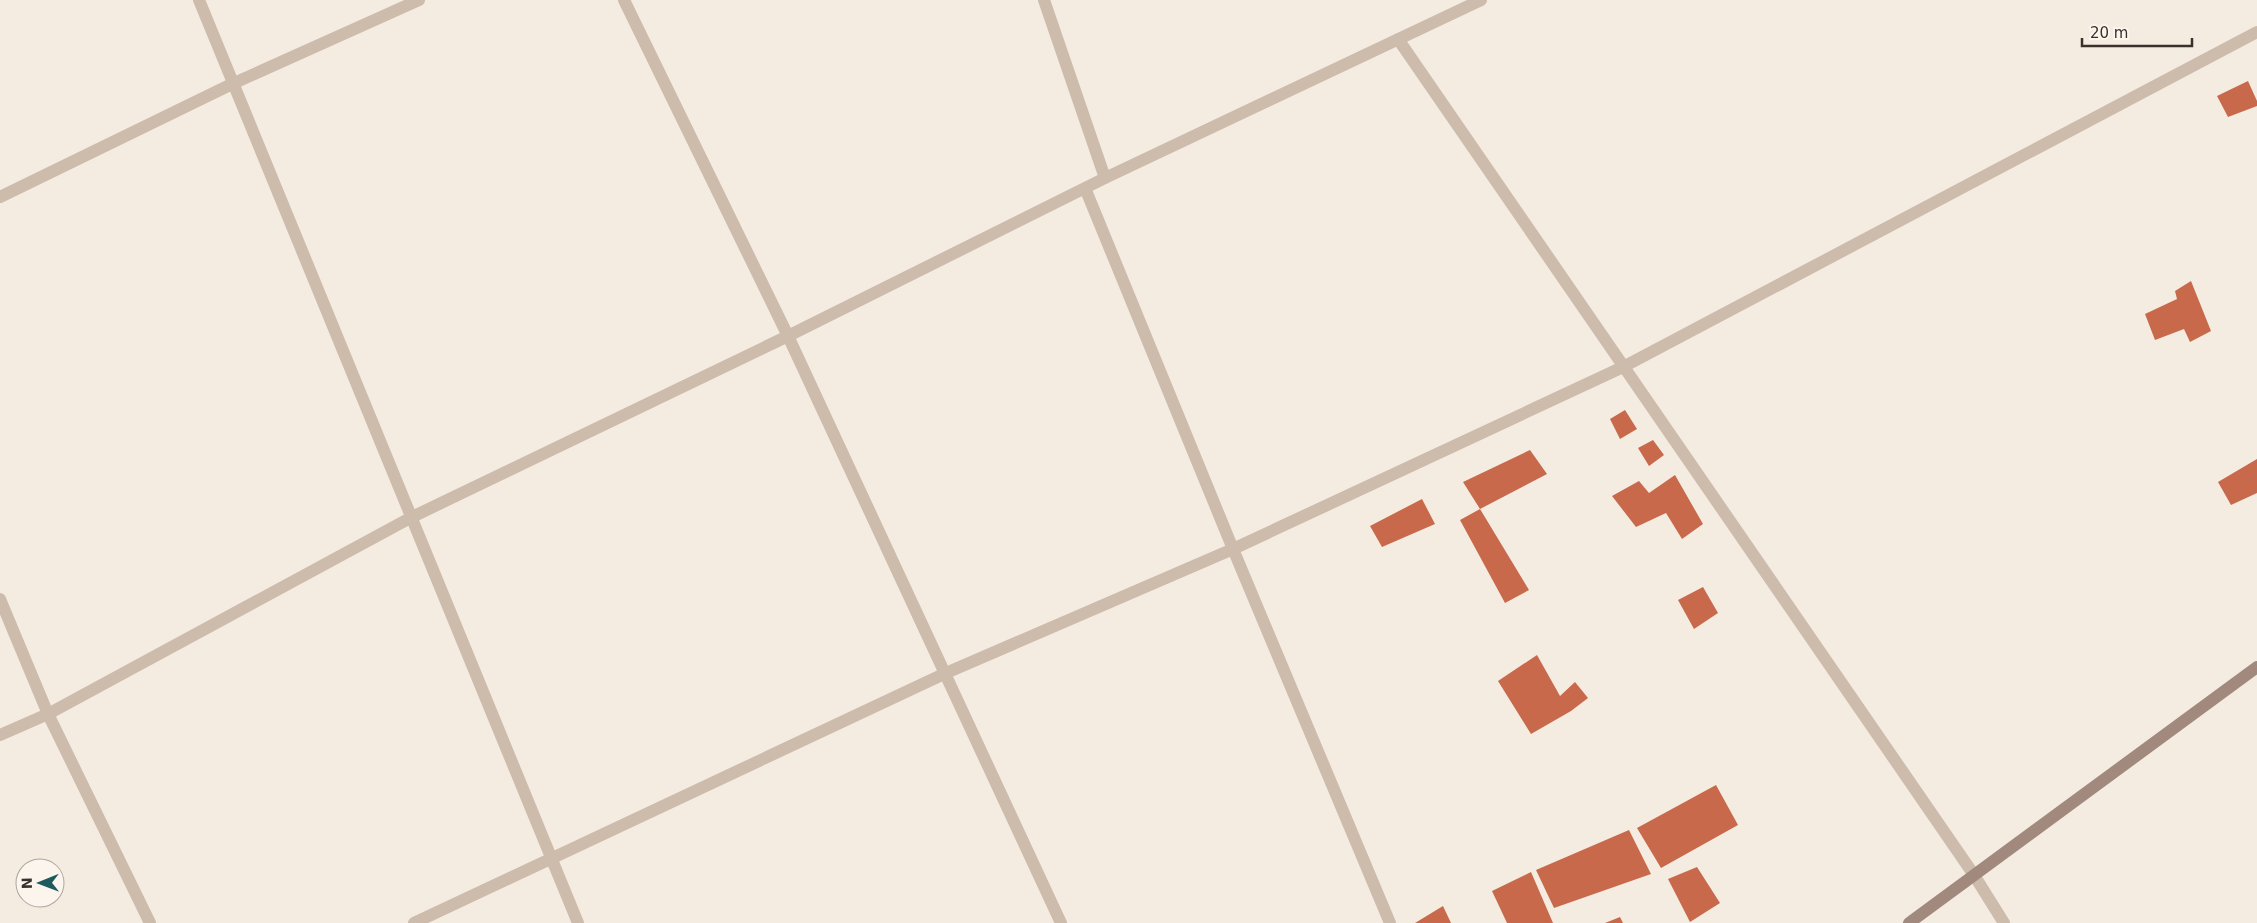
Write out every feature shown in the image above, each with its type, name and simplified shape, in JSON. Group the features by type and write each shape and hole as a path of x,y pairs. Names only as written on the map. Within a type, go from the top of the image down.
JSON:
{"main road":[{"path":"1909,923 2257,667"}],"street":[{"path":"199,0 578,923"},
{"path":"0,197 232,84 420,0"},
{"path":"624,0 788,336 1061,923"},
{"path":"1044,0 1105,178"},
{"path":"0,734 48,714 412,517 788,336 1084,188 1481,0"},
{"path":"414,923 946,673 1233,549 1623,367 2257,32"},
{"path":"1398,39 1974,875 2004,923"},
{"path":"1084,188 1390,923"},
{"path":"0,599 48,714 150,923"}],"building":[{"path":"2248,81 2257,101 2257,106 2228,117 2217,96"},
{"path":"2191,281 2211,331 2190,342 2184,329 2155,340 2145,314 2177,299 2175,291"},
{"path":"1625,410 1637,429 1620,439 1610,419"},
{"path":"1653,440 1664,455 1649,466 1638,448"},
{"path":"1530,450 1547,474 1480,509 1463,482"},
{"path":"2257,459 2257,493 2231,505 2218,482"},
{"path":"1675,475 1703,524 1682,539 1666,513 1636,527 1612,496 1639,481 1649,493"},
{"path":"1422,499 1435,524 1382,547 1370,526"},
{"path":"1480,509 1529,590 1505,603 1460,520"},
{"path":"1703,587 1718,613 1694,629 1678,600"},
{"path":"1537,655 1560,696 1575,682 1588,698 1571,711 1531,734 1498,681"},
{"path":"1716,785 1738,825 1661,868 1637,828"},
{"path":"1629,830 1651,874 1554,908 1536,870"},
{"path":"1697,867 1720,903 1690,922 1668,879"},
{"path":"1531,872 1553,923 1507,923 1492,891"},
{"path":"1443,906 1451,923 1415,923"},
{"path":"1620,917 1623,923 1605,923"}]}
